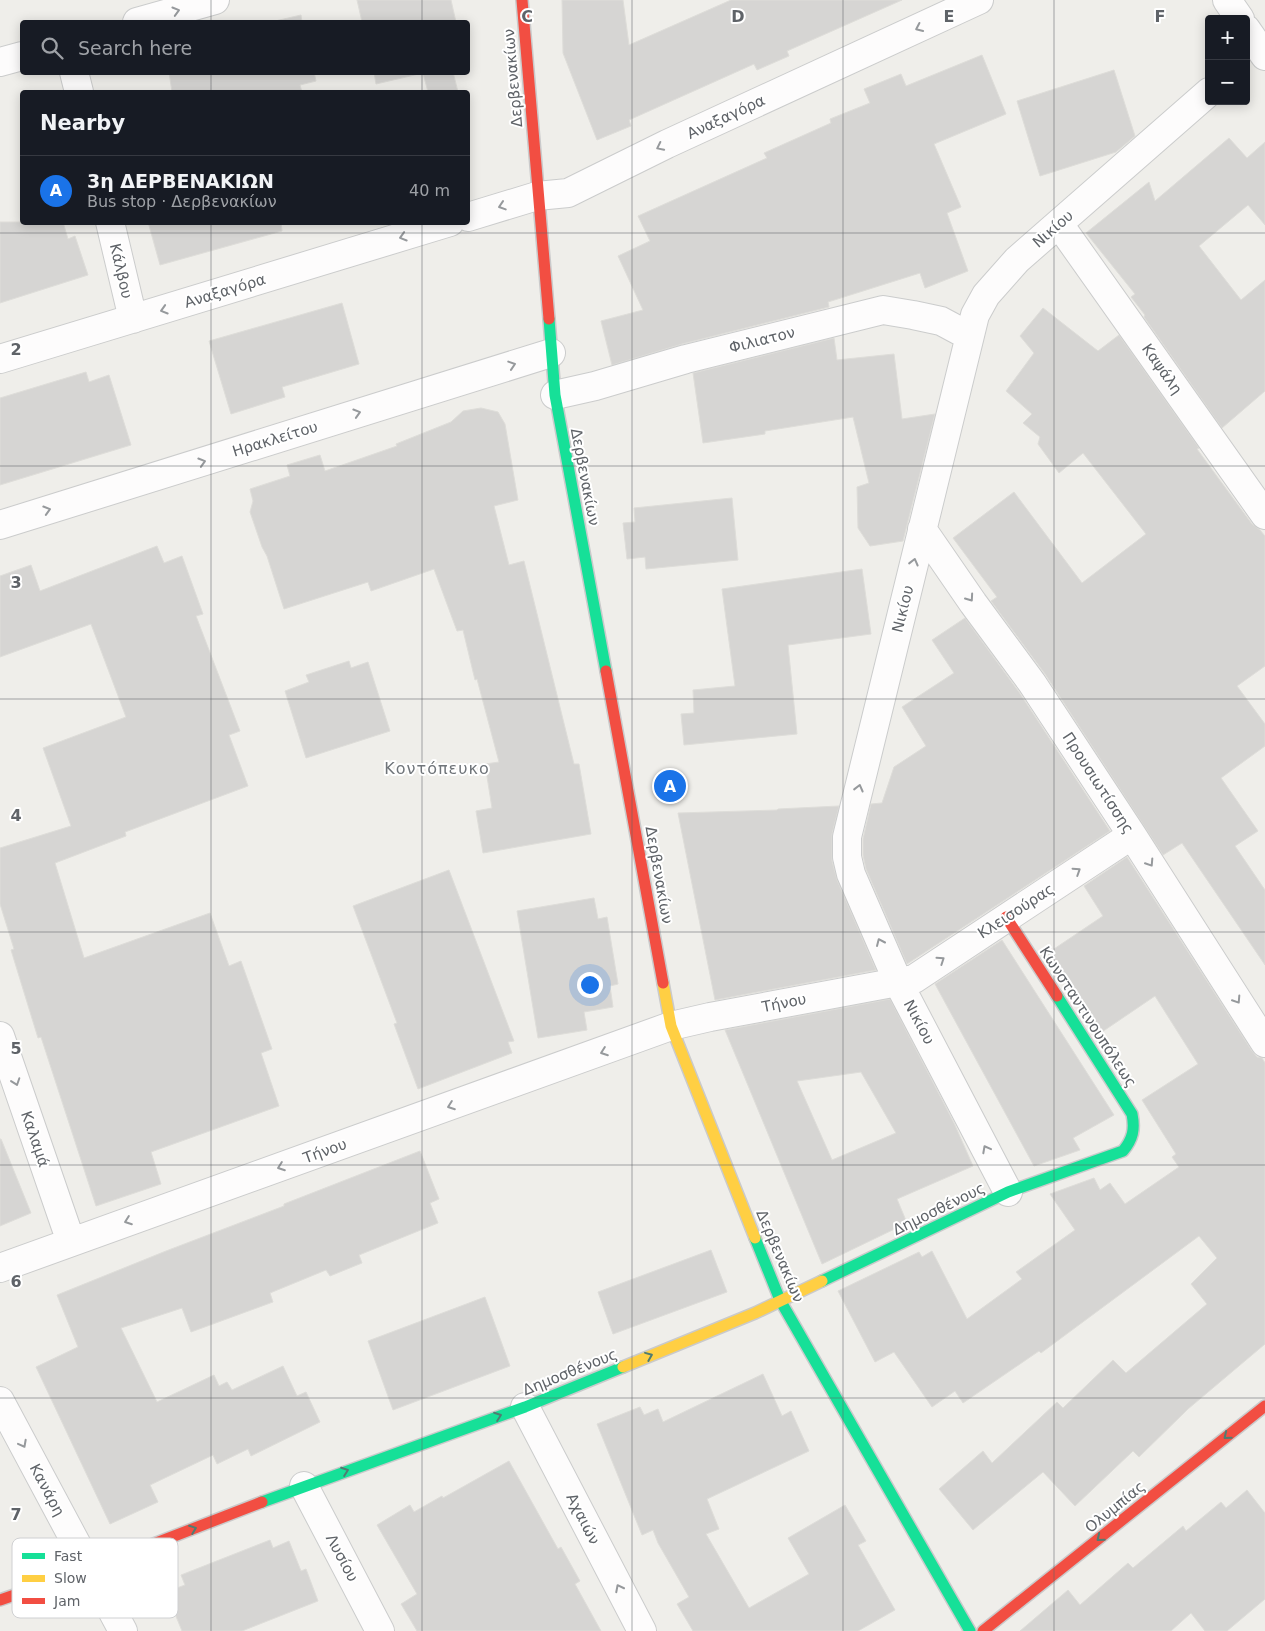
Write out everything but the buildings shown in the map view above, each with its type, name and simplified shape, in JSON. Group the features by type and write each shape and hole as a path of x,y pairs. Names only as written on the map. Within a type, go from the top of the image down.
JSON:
{"street":[{"path":"139,14 215,0"},
{"name":"Δερβενακίων","path":"522,0 554,395 671,1026 780,1300 970,1631"},
{"name":"Αναξαγόρα","path":"470,216 537,196 568,193 667,144 979,0"},
{"path":"1227,0 1237,15"},
{"path":"0,62 20,57"},
{"path":"75,75 78,90"},
{"name":"Νικίου","path":"1008,1192 898,982 850,874 847,857 848,837 975,315 990,289 1016,260 1205,96"},
{"name":"Καψάλη","path":"1059,224 1265,515"},
{"name":"Κάλβου","path":"111,225 133,319"},
{"name":"Αναξαγόρα","path":"0,360 440,225"},
{"name":"Φιλιατον","path":"554,395 596,386 686,358 883,310 940,321 969,336"},
{"name":"Ηρακλείτου","path":"0,525 551,353"},
{"name":"Προυσιωτίσσης","path":"922,529 973,603 1032,683 1264,1041"},
{"name":"Κλεισούρας","path":"898,982 914,979 1132,835"},
{"name":"Κωνσταντινουπόλεως","path":"1006,917 1132,1114 1135,1126 1133,1136"},
{"name":"Τήνου","path":"71,1242 671,1026 898,982"},
{"name":"Καλαμά","path":"0,1036 71,1242"},
{"name":"Δημοσθένους","path":"169,1538 304,1486 525,1407 755,1313 780,1300 822,1283 1008,1192 1123,1151 1133,1136"},
{"path":"0,1268 71,1242"},
{"name":"Κανάρη","path":"0,1401 73,1538"},
{"name":"Ολυμπίας","path":"983,1631 1265,1406"},
{"name":"Αχαιών","path":"525,1407 642,1631"},
{"name":"Λυσίου","path":"304,1486 380,1631"},
{"name":"Δημοσθένους","path":"0,1600 12,1596"},
{"name":"Κανάρη","path":"116,1618 123,1631"}],"traffic: fast":[{"path":"549,319 555,395 606,671"},
{"path":"822,1281 1008,1192 1123,1151 1132,1134 1132,1114 1057,996"},
{"path":"755,1238 780,1300 970,1631"},
{"path":"262,1502 525,1407 623,1367"}],"traffic: slow":[{"path":"663,983 671,1026 755,1238"},
{"path":"623,1367 755,1313 822,1281"}],"traffic: jam":[{"path":"522,0 549,319"},
{"path":"606,671 663,983"},
{"path":"1006,917 1057,996"},
{"path":"983,1631 1265,1406"},
{"path":"169,1538 262,1502"},
{"path":"0,1600 12,1596"}],"place":[{"name":"3η ΔΕΡΒΕΝΑΚΙΩΝ","path":"670,786"}],"district":[{"name":"Κοντόπευκο","path":"437,768"}]}
